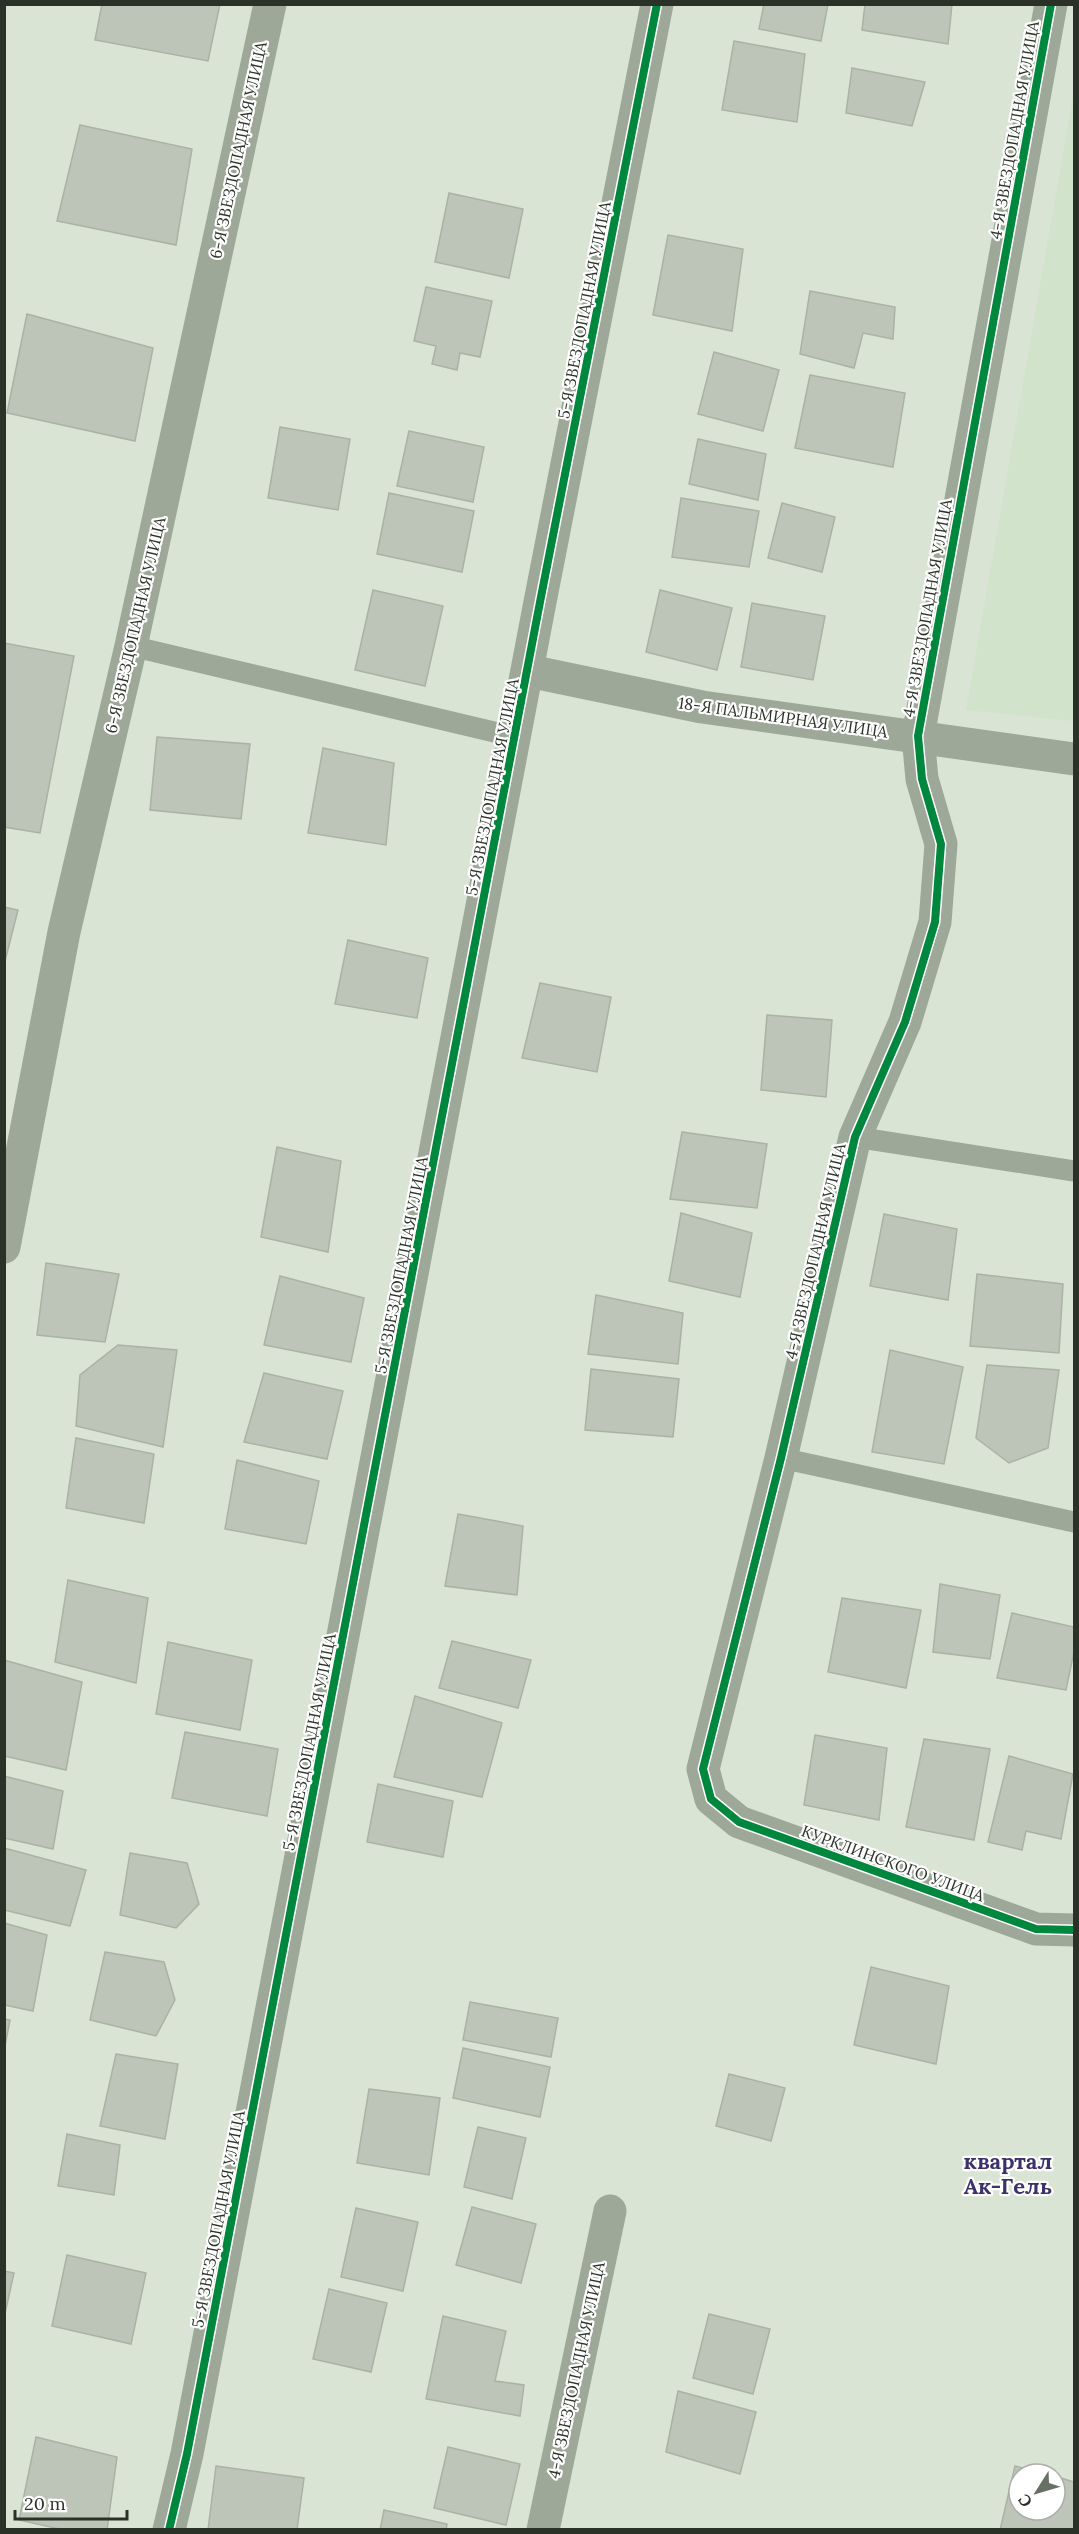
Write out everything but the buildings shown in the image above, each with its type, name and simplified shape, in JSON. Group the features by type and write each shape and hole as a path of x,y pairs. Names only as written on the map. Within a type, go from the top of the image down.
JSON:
{"street":[{"name":"6-Я ЗВЕЗДОПАДНАЯ УЛИЦА","path":"4,1247 64,932 131,646 270,4"},
{"name":"5-Я ЗВЕЗДОПАДНАЯ УЛИЦА","path":"169,2529 187,2454 657,4"},
{"name":"4-Я ЗВЕЗДОПАДНАЯ УЛИЦА","path":"711,1799 703,1769 781,1458 855,1137 905,1022 935,922 941,844 922,779 918,736 1051,4"},
{"name":"18-Я ПАЛЬМИРНАЯ УЛИЦА","path":"529,671 702,707 1074,759"},
{"name":"КУРКЛИНСКОГО УЛИЦА","path":"711,1799 739,1822 749,1826 1036,1929 1074,1930"},
{"name":"4-Я ЗВЕЗДОПАДНАЯ УЛИЦА","path":"543,2529 610,2211"}],"lane":[{"path":"131,646 515,737"},
{"path":"855,1137 1074,1171"},
{"path":"781,1458 1074,1522"}],"shaded area":[{"path":"1074,91 1074,721 966,710"}],"cycle path":[{"path":"169,2530 187,2454 540,602 657,4"},
{"path":"1051,4 918,736 922,779 941,844 935,922 905,1022 855,1137 781,1458 703,1769 711,1799 739,1822 1036,1929 1074,1930"}],"district":[{"name":"квартал Ак-Гель","path":"1008,2174"}]}
